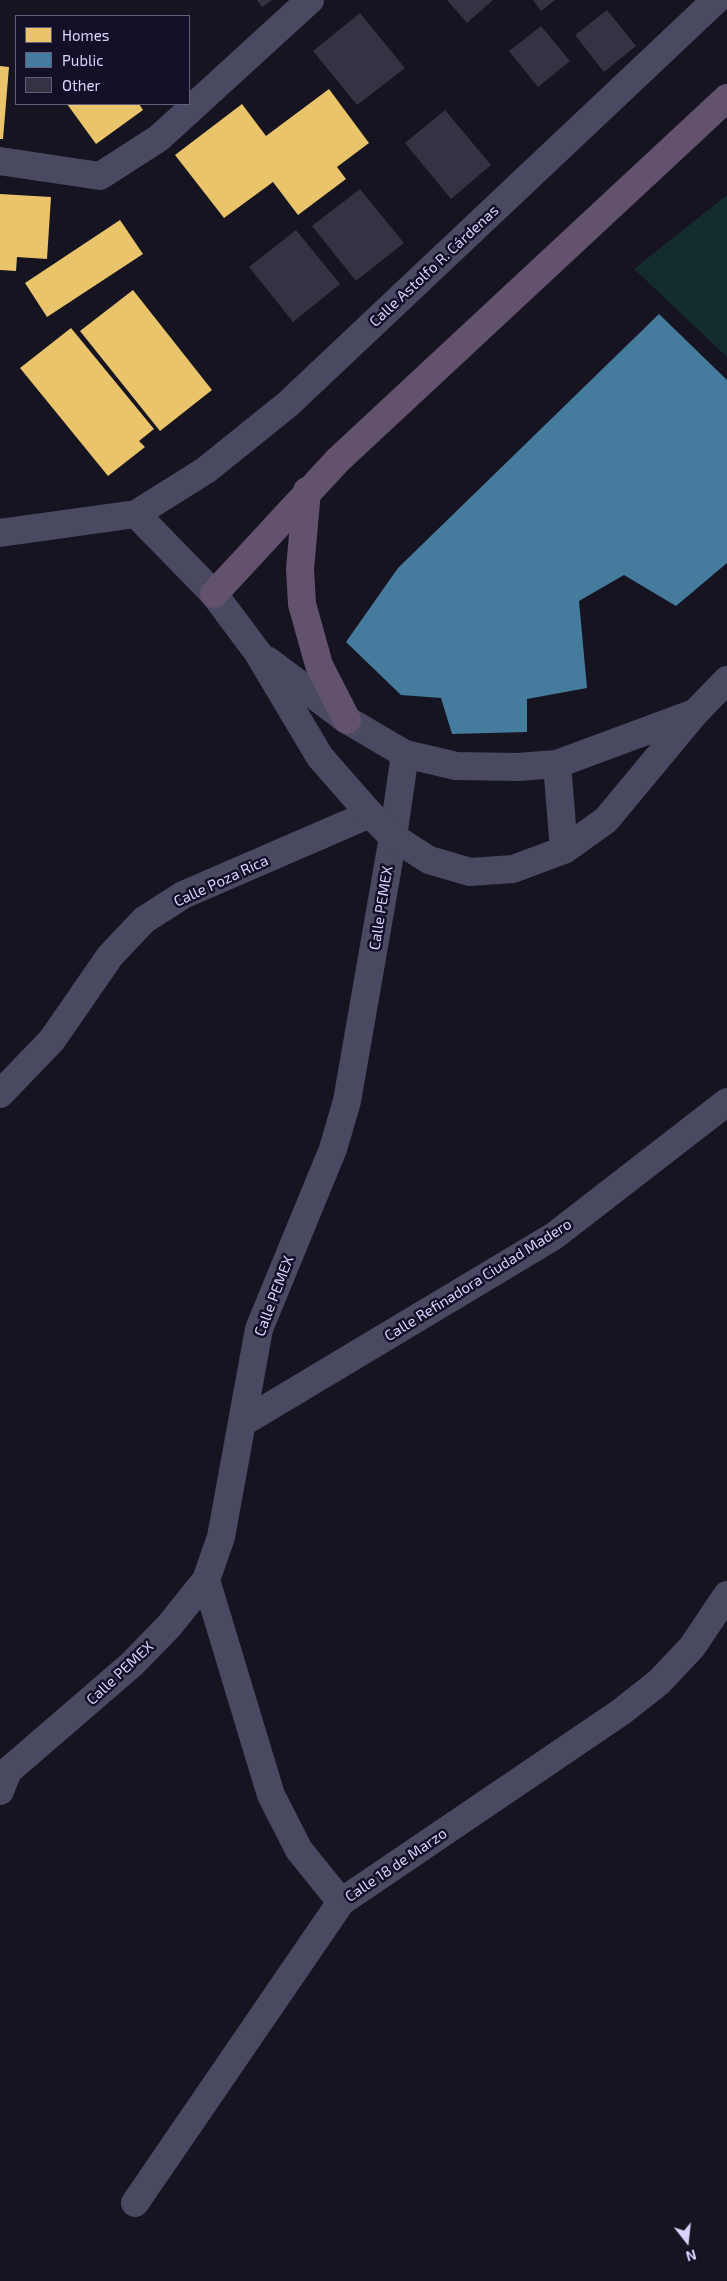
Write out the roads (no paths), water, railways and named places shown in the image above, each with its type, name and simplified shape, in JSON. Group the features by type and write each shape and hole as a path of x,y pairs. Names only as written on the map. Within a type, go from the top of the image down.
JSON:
{"highway":[{"path":"214,594 338,460 727,98"},
{"path":"308,491 300,569 302,604 319,665 347,720"}],"street":[{"path":"0,161 100,176 159,138 310,0"},
{"name":"Calle Astolfo R. Cárdenas","path":"0,533 136,514 206,470 288,404 716,0"},
{"path":"136,514 214,594 258,653 320,757 370,814 393,837 430,860 470,872 513,868 564,850 606,820 694,714 727,680"},
{"path":"258,653 347,720 405,754 456,766 517,767 557,764 694,714"},
{"name":"Calle PEMEX","path":"3,1778 132,1664 169,1626 206,1580 221,1537 259,1329 333,1148 348,1100 393,837 405,754"},
{"path":"557,764 564,850"},
{"name":"Calle Poza Rica","path":"0,1094 52,1040 110,956 144,920 183,896 370,814"},
{"name":"Calle Refinadora Ciudad Madero","path":"242,1423 554,1236 727,1102"},
{"path":"206,1580 271,1795 299,1850 341,1902"},
{"name":"Calle 18 de Marzo","path":"135,2203 341,1902 621,1712 652,1688 692,1647 727,1595"}]}
